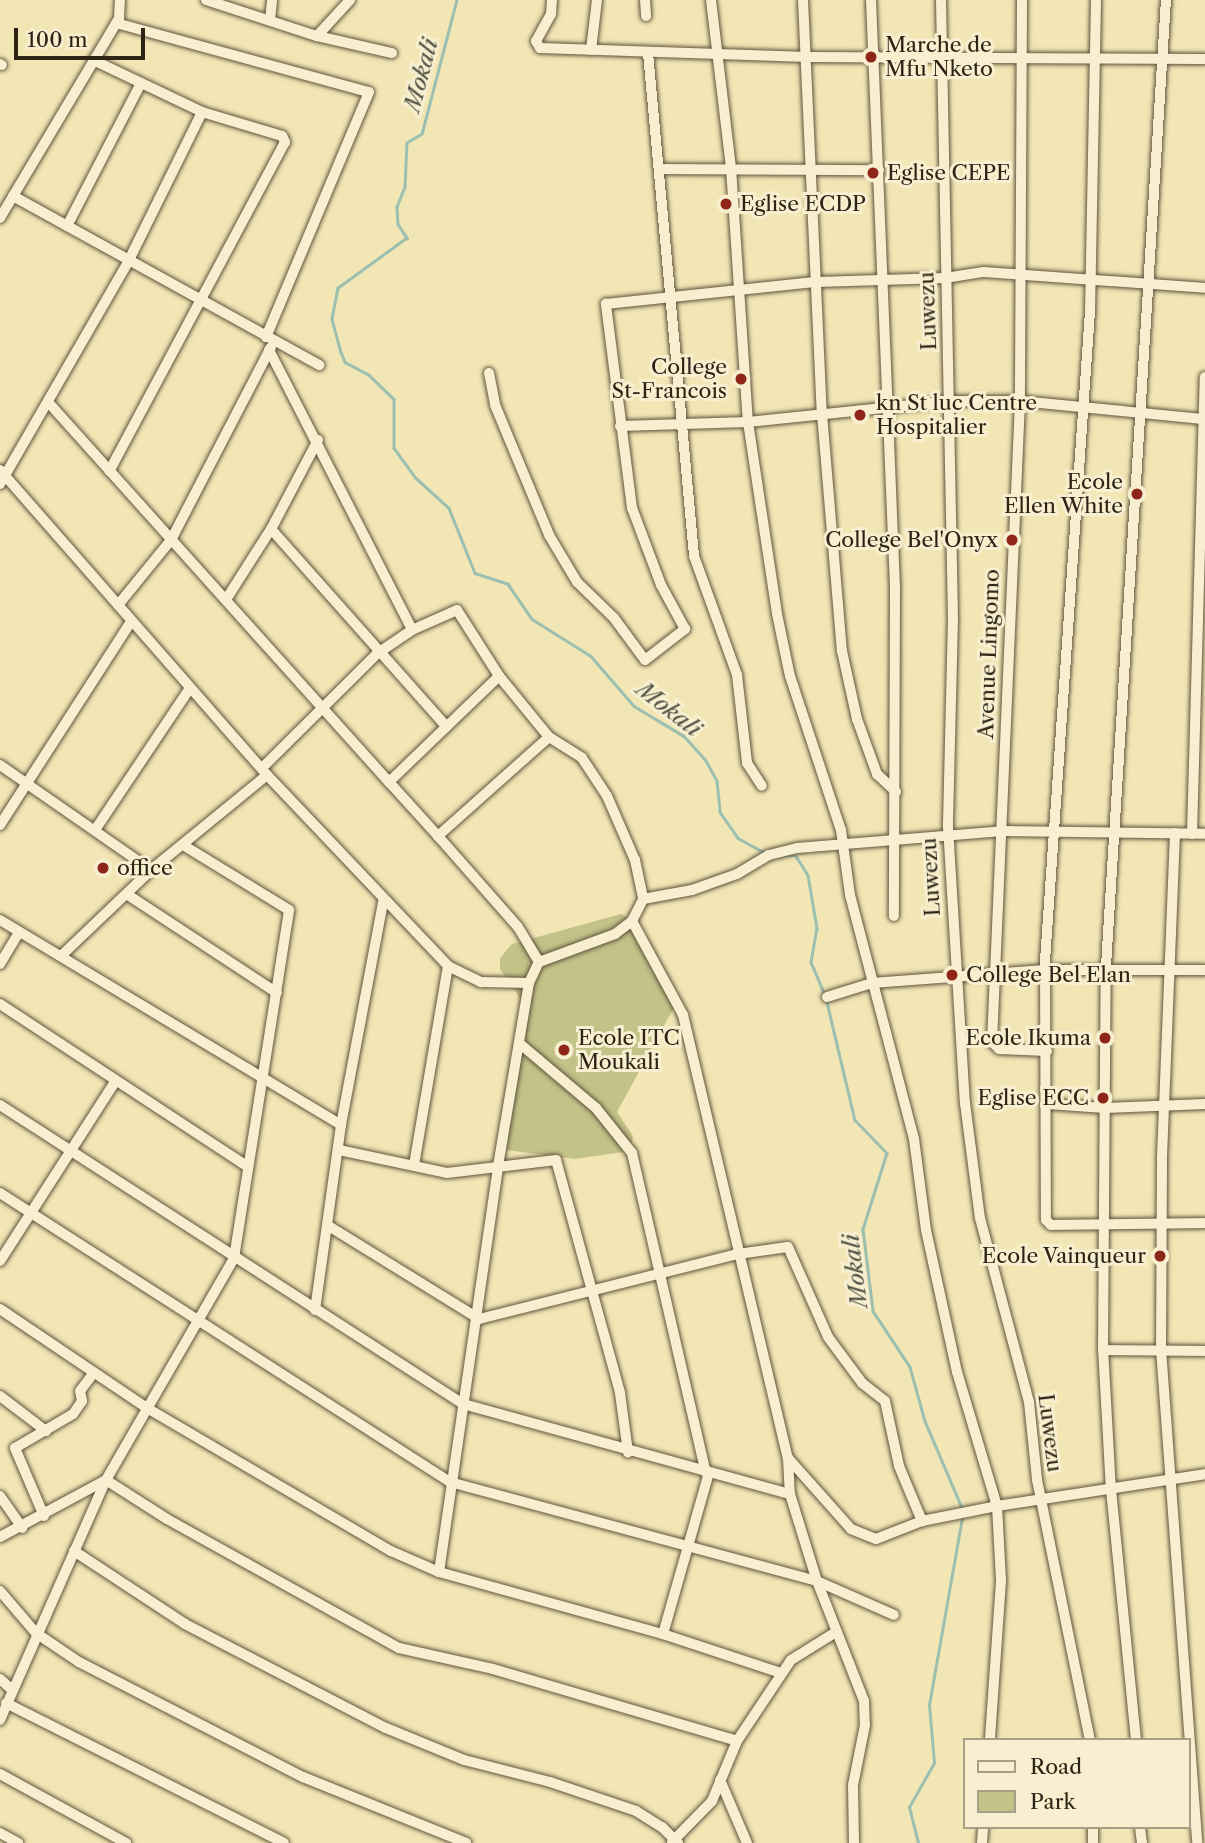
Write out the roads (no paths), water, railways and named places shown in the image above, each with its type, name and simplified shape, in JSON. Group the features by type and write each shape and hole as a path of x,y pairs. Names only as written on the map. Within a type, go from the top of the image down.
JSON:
{"street":[{"path":"0,218 116,23 120,0"},
{"path":"206,0 221,1 317,36 392,53"},
{"path":"270,20 272,0"},
{"path":"317,36 349,0"},
{"path":"552,0 536,45 648,52 714,50 808,57 944,59 1095,56 1205,59"},
{"path":"592,50 597,0"},
{"path":"645,0 646,16"},
{"path":"711,0 714,50 731,168 748,422 790,676 844,843 850,895 914,1139 926,1230 957,1372 997,1506 1001,1581 990,1738"},
{"path":"803,0 814,169 822,414 842,651 857,719 877,774 896,792"},
{"path":"871,0 876,57 881,279 895,587 894,916"},
{"name":"Luwezu","path":"941,0 944,59 945,278 951,401 948,835 954,976 981,1218 1029,1402 1040,1501 1090,1738"},
{"name":"Avenue Lingomo","path":"1022,0 1020,401 993,1045 1047,1051"},
{"path":"1096,0 1090,278 1045,970 1048,1223 1205,1223"},
{"path":"1136,1738 1111,1491 1103,1349 1106,966 1118,831 1141,415 1166,57 1166,0"},
{"path":"116,23 369,92 270,343 171,540 118,605"},
{"path":"648,52 694,556 737,675 747,763 762,786"},
{"path":"93,60 202,112 282,136 285,142 109,471"},
{"path":"67,226 141,83"},
{"path":"202,112 128,262 2,476 264,771 383,901 448,966 481,982 529,983"},
{"path":"660,169 878,170"},
{"path":"13,196 270,343 319,365"},
{"path":"489,373 495,405 549,535 577,582 614,618 645,660 685,629 637,527 620,426 606,304 672,294 817,282 945,278 984,272 1205,288"},
{"path":"270,343 412,630"},
{"path":"1192,834 1205,377"},
{"path":"620,426 748,422 951,401 1020,401 1141,415 1204,419"},
{"path":"48,402 171,540 227,597 321,709 523,932 540,962"},
{"path":"227,597 271,529 318,440"},
{"path":"271,529 378,653 446,726"},
{"path":"62,955 128,895 151,870 183,845 264,771 378,653 412,630 457,610 499,677 549,737 582,758 607,796 635,860 643,899 632,921 594,945 540,962 529,983 498,1167 479,1319 450,1482 439,1572"},
{"path":"0,825 131,622"},
{"path":"389,782 499,677"},
{"path":"95,830 190,688"},
{"path":"438,836 549,737"},
{"path":"0,765 151,870"},
{"path":"643,899 732,877 768,855 844,843 1002,831 1205,834"},
{"path":"1175,833 1164,1104 1161,1349 1169,1483 1196,1785 1197,1843"},
{"path":"0,1720 11,1689 106,1479 234,1258 265,1082 289,910 183,845"},
{"path":"128,895 277,993"},
{"path":"315,1310 341,1125 383,901"},
{"path":"0,920 62,955 265,1082 341,1125"},
{"path":"632,921 682,1015 788,1458 789,1494 835,1632 866,1712 855,1761 854,1843"},
{"path":"0,964 19,932"},
{"path":"414,1165 448,966"},
{"path":"827,997 872,983 954,976 1106,966 1205,970"},
{"path":"0,1004 248,1167"},
{"path":"519,1043 596,1108 628,1145 660,1275 707,1473 663,1633"},
{"path":"0,1261 115,1082"},
{"path":"1048,1104 1105,1108 1205,1104"},
{"path":"0,1105 463,1404 628,1452 789,1494"},
{"path":"339,1150 447,1172 556,1160 594,1288 620,1393 628,1452"},
{"path":"0,1193 450,1482 817,1581 894,1615"},
{"path":"327,1226 479,1319 738,1254 789,1249 828,1337 862,1383 884,1401 899,1466 922,1521"},
{"path":"0,1309 147,1408 391,1551 439,1572 663,1633 781,1673"},
{"path":"1103,1349 1205,1351"},
{"path":"44,1516 15,1448 79,1408 80,1391 93,1374"},
{"path":"0,1396 46,1431"},
{"path":"788,1458 851,1529 863,1536 890,1535 922,1521 997,1506 1169,1483 1205,1474"},
{"path":"0,1537 44,1516 106,1479"},
{"path":"106,1479 167,1519 399,1648 493,1668 737,1741"},
{"path":"0,1496 22,1528"},
{"path":"74,1551 184,1624 386,1728 464,1760 623,1806 650,1818 675,1841 703,1814 737,1741 781,1673 804,1650 835,1632"},
{"path":"0,1591 36,1633 79,1662 249,1751 467,1843"},
{"path":"0,1679 11,1689"},
{"path":"6,1703 284,1843"},
{"path":"0,1774 127,1843"},
{"path":"720,1780 747,1843"},
{"path":"0,1833 18,1843"}],"waterway":[{"name":"Mokali","path":"457,0 422,134 407,143 405,187 397,207 398,224 407,238 338,288 332,319 341,352 345,362 369,375 394,399 394,448 416,478 449,508 475,573 508,584 532,619 591,656 634,706 684,736 705,759 717,781 720,812 738,838 765,853"},
{"name":"Mokali","path":"785,856 796,856 808,875 817,928 811,962 825,995"},
{"name":"Mokali","path":"827,1002 855,1120 887,1153 863,1229 873,1311 910,1367 925,1421 963,1510"},
{"name":"Mokali","path":"918,1843 909,1807 934,1763 929,1705 962,1517"}],"place":[{"name":"Marche de Mfu Nketo","path":"871,57"},
{"name":"Eglise CEPE","path":"873,173"},
{"name":"Eglise ECDP","path":"726,204"},
{"name":"College St-Francois","path":"741,379"},
{"name":"kn St luc Centre Hospitalier","path":"860,415"},
{"name":"Ecole Ellen White","path":"1137,494"},
{"name":"College Bel'Onyx","path":"1012,540"},
{"name":"office","path":"103,868"},
{"name":"College Bel Elan","path":"952,975"},
{"name":"Ecole Ikuma","path":"1105,1038"},
{"name":"Ecole ITC Moukali","path":"564,1050"},
{"name":"Eglise ECC","path":"1103,1098"},
{"name":"Ecole Vainqueur","path":"1160,1256"}]}
